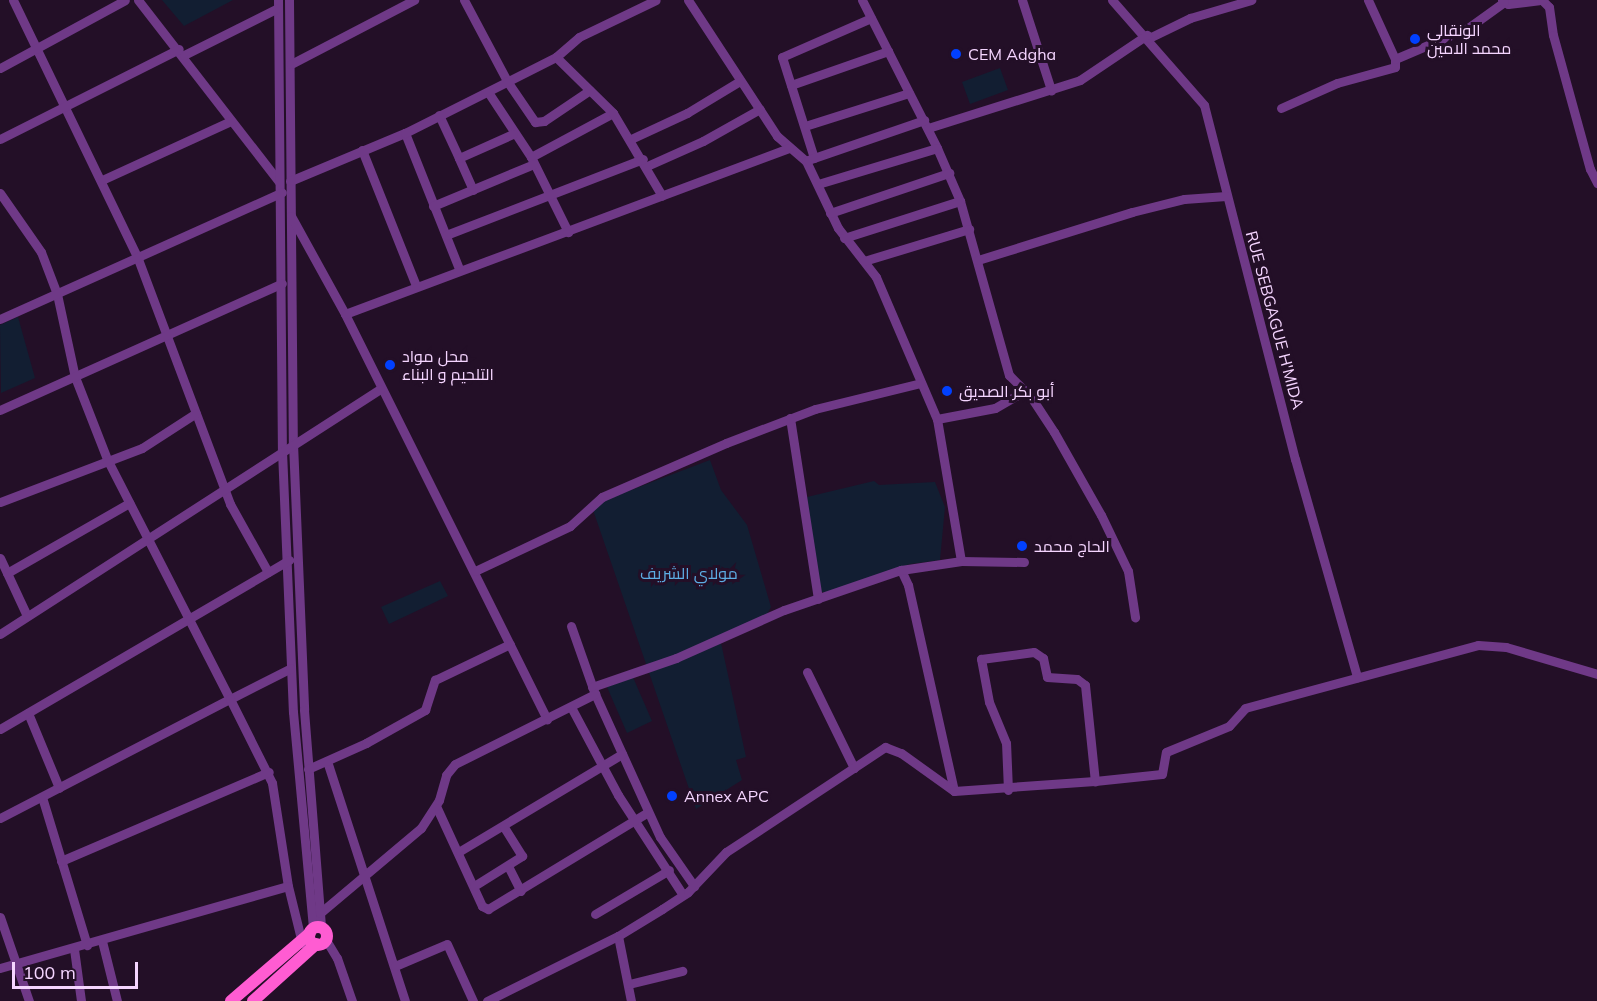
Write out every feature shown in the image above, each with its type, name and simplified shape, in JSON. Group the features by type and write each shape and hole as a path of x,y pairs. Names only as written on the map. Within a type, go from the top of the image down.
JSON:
{"main road":[{"path":"231,1001 315,936"},
{"path":"253,1001 315,936"}],"street":[{"path":"13,0 102,180 138,259 230,504 268,572"},
{"path":"0,68 125,0"},
{"path":"138,0 182,52 231,121 279,182"},
{"path":"289,0 293,443 304,710 320,913 315,936"},
{"path":"291,64 414,0"},
{"path":"464,0 507,81 537,123 590,90"},
{"path":"0,319 279,196 292,179 405,133 556,57 579,37 656,0"},
{"path":"688,0 740,81 789,148 810,159 1051,90 1095,71 1148,37 1190,18 1251,0"},
{"path":"862,0 926,124 960,201 1007,371 1026,390 1054,432 1110,532 1128,571 1135,617"},
{"path":"1022,0 1051,90"},
{"name":"RUE SEBGAGUE H'MIDA","path":"1112,0 1201,97 1357,677"},
{"path":"1281,108 1337,83 1388,71 1395,67 1395,59 1368,0"},
{"path":"1395,59 1468,28 1503,1 1540,0 1549,7 1553,35 1583,147 1597,183"},
{"path":"0,139 278,4 282,451 289,560 291,668 315,936"},
{"path":"872,18 782,57 805,126 810,159 830,213 844,238 876,277 937,419 961,561"},
{"path":"791,85 888,51"},
{"path":"556,57 613,113 631,139 662,196"},
{"path":"631,139 687,112 740,81"},
{"path":"488,92 513,134 532,160 568,232"},
{"path":"805,126 909,93"},
{"path":"446,235 698,144 760,109"},
{"path":"433,206 473,190 532,160 613,113"},
{"path":"439,115 473,190"},
{"path":"102,180 231,121"},
{"path":"405,133 459,269"},
{"path":"459,158 513,134"},
{"path":"345,314 459,269 568,232 789,148"},
{"path":"818,184 937,148"},
{"path":"362,150 416,286"},
{"path":"830,213 949,173"},
{"path":"978,260 1132,212 1184,199 1226,196"},
{"path":"1,199 37,243 57,294 75,377 107,459 269,772 288,886 315,936 337,958 352,1001"},
{"path":"844,238 960,201"},
{"path":"291,215 345,314 380,389 475,571 546,719"},
{"path":"864,261 969,229"},
{"path":"0,410 290,280"},
{"path":"475,571 570,526 602,497 790,418 921,383"},
{"path":"0,634 380,389"},
{"path":"937,419 995,408 1026,390"},
{"path":"0,502 107,459 142,448 196,413"},
{"path":"790,418 818,599"},
{"path":"7,573 129,502"},
{"path":"0,558 27,616"},
{"path":"0,729 289,560"},
{"path":"320,913 421,828 436,806 446,775 455,764 571,707 594,691 818,599 901,570 961,561 1024,562"},
{"path":"901,570 908,585 942,725 954,792"},
{"path":"571,626 594,691 648,812 667,851 694,886"},
{"path":"308,769 425,710 435,680 510,644"},
{"path":"487,1001 506,997 618,936 683,895 726,852 890,747 954,792 1008,790 1162,774 1166,752 1228,726 1245,708 1357,677 1492,644 1597,674"},
{"path":"1008,790 1006,743 989,702 981,659 1034,652 1043,658 1044,673 1050,679 1084,682 1091,717 1095,781"},
{"path":"0,819 291,668"},
{"path":"807,672 854,768"},
{"path":"571,707 634,822 669,870 683,895"},
{"path":"294,712 304,710"},
{"path":"28,713 59,788"},
{"path":"460,851 504,827 622,754"},
{"path":"327,761 405,1001"},
{"path":"62,861 269,772"},
{"path":"42,797 87,945"},
{"path":"436,806 460,851 474,886 488,909 648,812"},
{"path":"474,886 522,856 504,827"},
{"path":"508,866 521,891"},
{"path":"595,914 669,870"},
{"path":"0,968 102,941 288,886"},
{"path":"0,917 29,1001"},
{"path":"618,936 631,1001"},
{"path":"102,941 117,1001"},
{"path":"395,966 447,944 473,1001"},
{"path":"74,948 81,1001"},
{"path":"628,984 682,971"}],"green space":[{"path":"162,0 233,0 184,26"},
{"path":"1000,68 1008,90 970,104 962,82"},
{"path":"18,317 35,378 1,393 0,325"},
{"name":"مولاي الشريف","path":"710,460 721,490 747,525 771,607 767,614 700,650 721,643 746,757 736,760 742,780 696,809 593,510 602,501"},
{"path":"874,481 879,485 935,482 945,507 940,560 910,564 834,592 822,592 817,586 807,497"},
{"path":"440,581 448,596 389,624 381,607"},
{"path":"632,675 652,721 627,733 607,687"}],"place":[{"name":"الونقالي محمد الامين","path":"1415,39"},
{"name":"CEM Adgha","path":"956,54"},
{"name":"محل مواد التلحيم و البناء","path":"390,365"},
{"name":"أبو بكر الصديق","path":"947,391"},
{"name":"الحاج محمد","path":"1022,546"},
{"name":"Annex APC","path":"672,796"}]}
